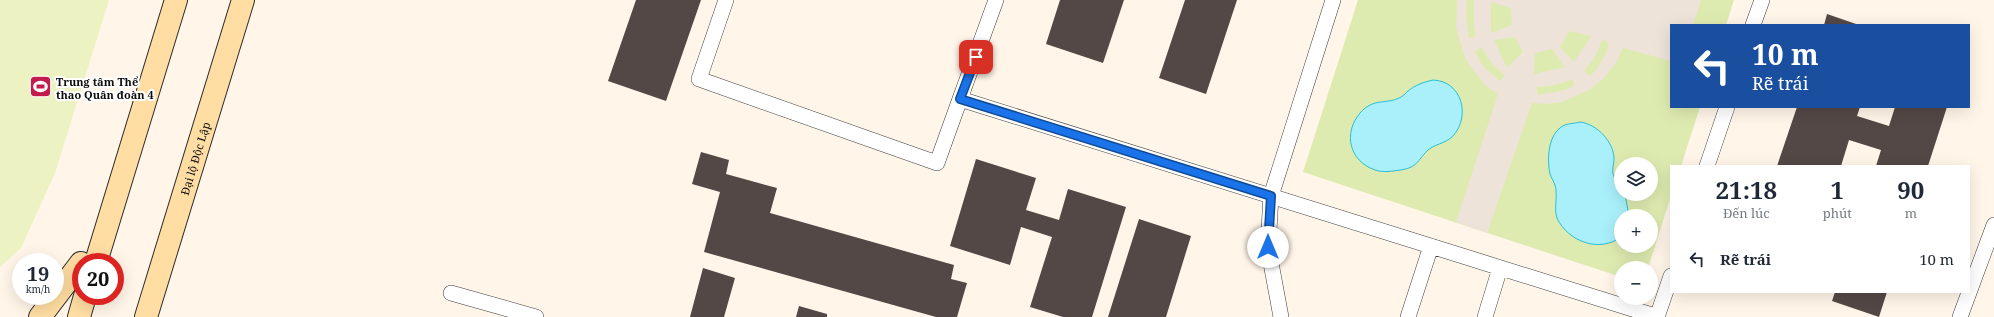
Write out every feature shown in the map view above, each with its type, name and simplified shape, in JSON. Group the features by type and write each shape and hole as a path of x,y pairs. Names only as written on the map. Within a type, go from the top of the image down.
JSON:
{"main road":[{"path":"99,253 176,0"},
{"name":"Đại lộ Độc Lập","path":"146,317 243,0"},
{"path":"87,253 111,213"},
{"path":"40,317 72,274"},
{"path":"79,317 82,305"}],"lane":[{"path":"726,0 699,79 937,163 996,0"},
{"path":"1280,317 1268,247 1271,196 1333,0"},
{"path":"1754,24 1762,0"},
{"path":"960,99 1658,317 1670,279"},
{"path":"1707,165 1726,108"},
{"path":"1970,290 1994,225"},
{"path":"1408,317 1431,246"},
{"path":"1485,317 1500,268"},
{"path":"451,293 536,317"},
{"path":"1960,317 1969,293"}],"green space":[{"name":"Trung tâm Thể thao Quân đoàn 4","path":"0,0 109,0 55,173 21,248 15,253 12,253 12,256 0,267"},
{"path":"1358,0 1734,0 1726,24 1670,24 1670,108 1700,108 1681,165 1670,165 1670,199 1658,237 1658,209 1614,209 1614,253 1653,253 1650,261 1614,261 1614,275 1303,172"}],"shaded area":[{"path":"1457,0 1467,0 1466,17 1469,38 1476,36 1474,26 1474,0 1701,0 1693,24 1670,24 1670,61 1623,48 1615,64 1603,79 1589,90 1562,102 1547,104 1532,103 1487,233 1456,222 1498,94 1485,85 1466,60 1456,28","holes":["1491,2 1511,8 1512,25 1491,33","1569,31 1591,36 1574,62 1560,47","1515,37 1523,52 1507,68 1494,40","1602,40 1609,43 1606,53 1596,70 1590,76 1584,71 1595,57","1481,47 1492,63 1505,76 1500,81 1485,68 1475,52","1552,49 1565,67 1534,74 1535,53","1573,79 1574,86 1565,90 1538,95 1536,87 1556,85"]}],"water":[{"path":"1433,80 1443,82 1451,86 1461,101 1462,119 1453,136 1447,141 1430,149 1417,163 1407,169 1388,172 1378,171 1366,166 1359,160 1351,146 1350,137 1352,129 1360,113 1370,105 1391,101 1401,97 1417,85"},
{"path":"1580,122 1592,126 1608,140 1611,146 1614,159 1614,201 1626,201 1628,209 1614,209 1613,242 1594,244 1577,239 1562,226 1557,218 1556,189 1550,174 1549,149 1556,132 1562,126"}],"building":[{"path":"636,0 701,0 666,101 608,81"},
{"path":"1060,0 1124,0 1103,63 1046,44"},
{"path":"1185,0 1237,0 1206,94 1159,78"},
{"path":"1827,14 1856,24 1824,24"},
{"path":"1797,108 1860,108 1857,116 1889,126 1895,108 1947,108 1928,165 1876,165 1881,150 1849,140 1841,165 1777,165"},
{"path":"701,152 729,160 726,174 777,188 770,213 954,265 951,279 967,283 957,317 936,317 704,252 720,192 692,184"},
{"path":"976,159 1036,178 1026,210 1059,220 1068,189 1126,207 1092,317 1063,317 1030,307 1052,237 1021,227 1010,265 950,246"},
{"path":"1139,219 1191,236 1166,317 1108,317"},
{"path":"703,268 735,278 724,317 690,317"},
{"path":"1835,293 1887,293 1879,317 1832,301"},
{"path":"799,306 827,314 827,317 796,317"}],"place":[{"name":"Trung tâm Thể thao Quân đoàn 4","path":"41,87"}],"route":[{"path":"976,57 960,99 1271,196 1268,221 1268,247"}]}
